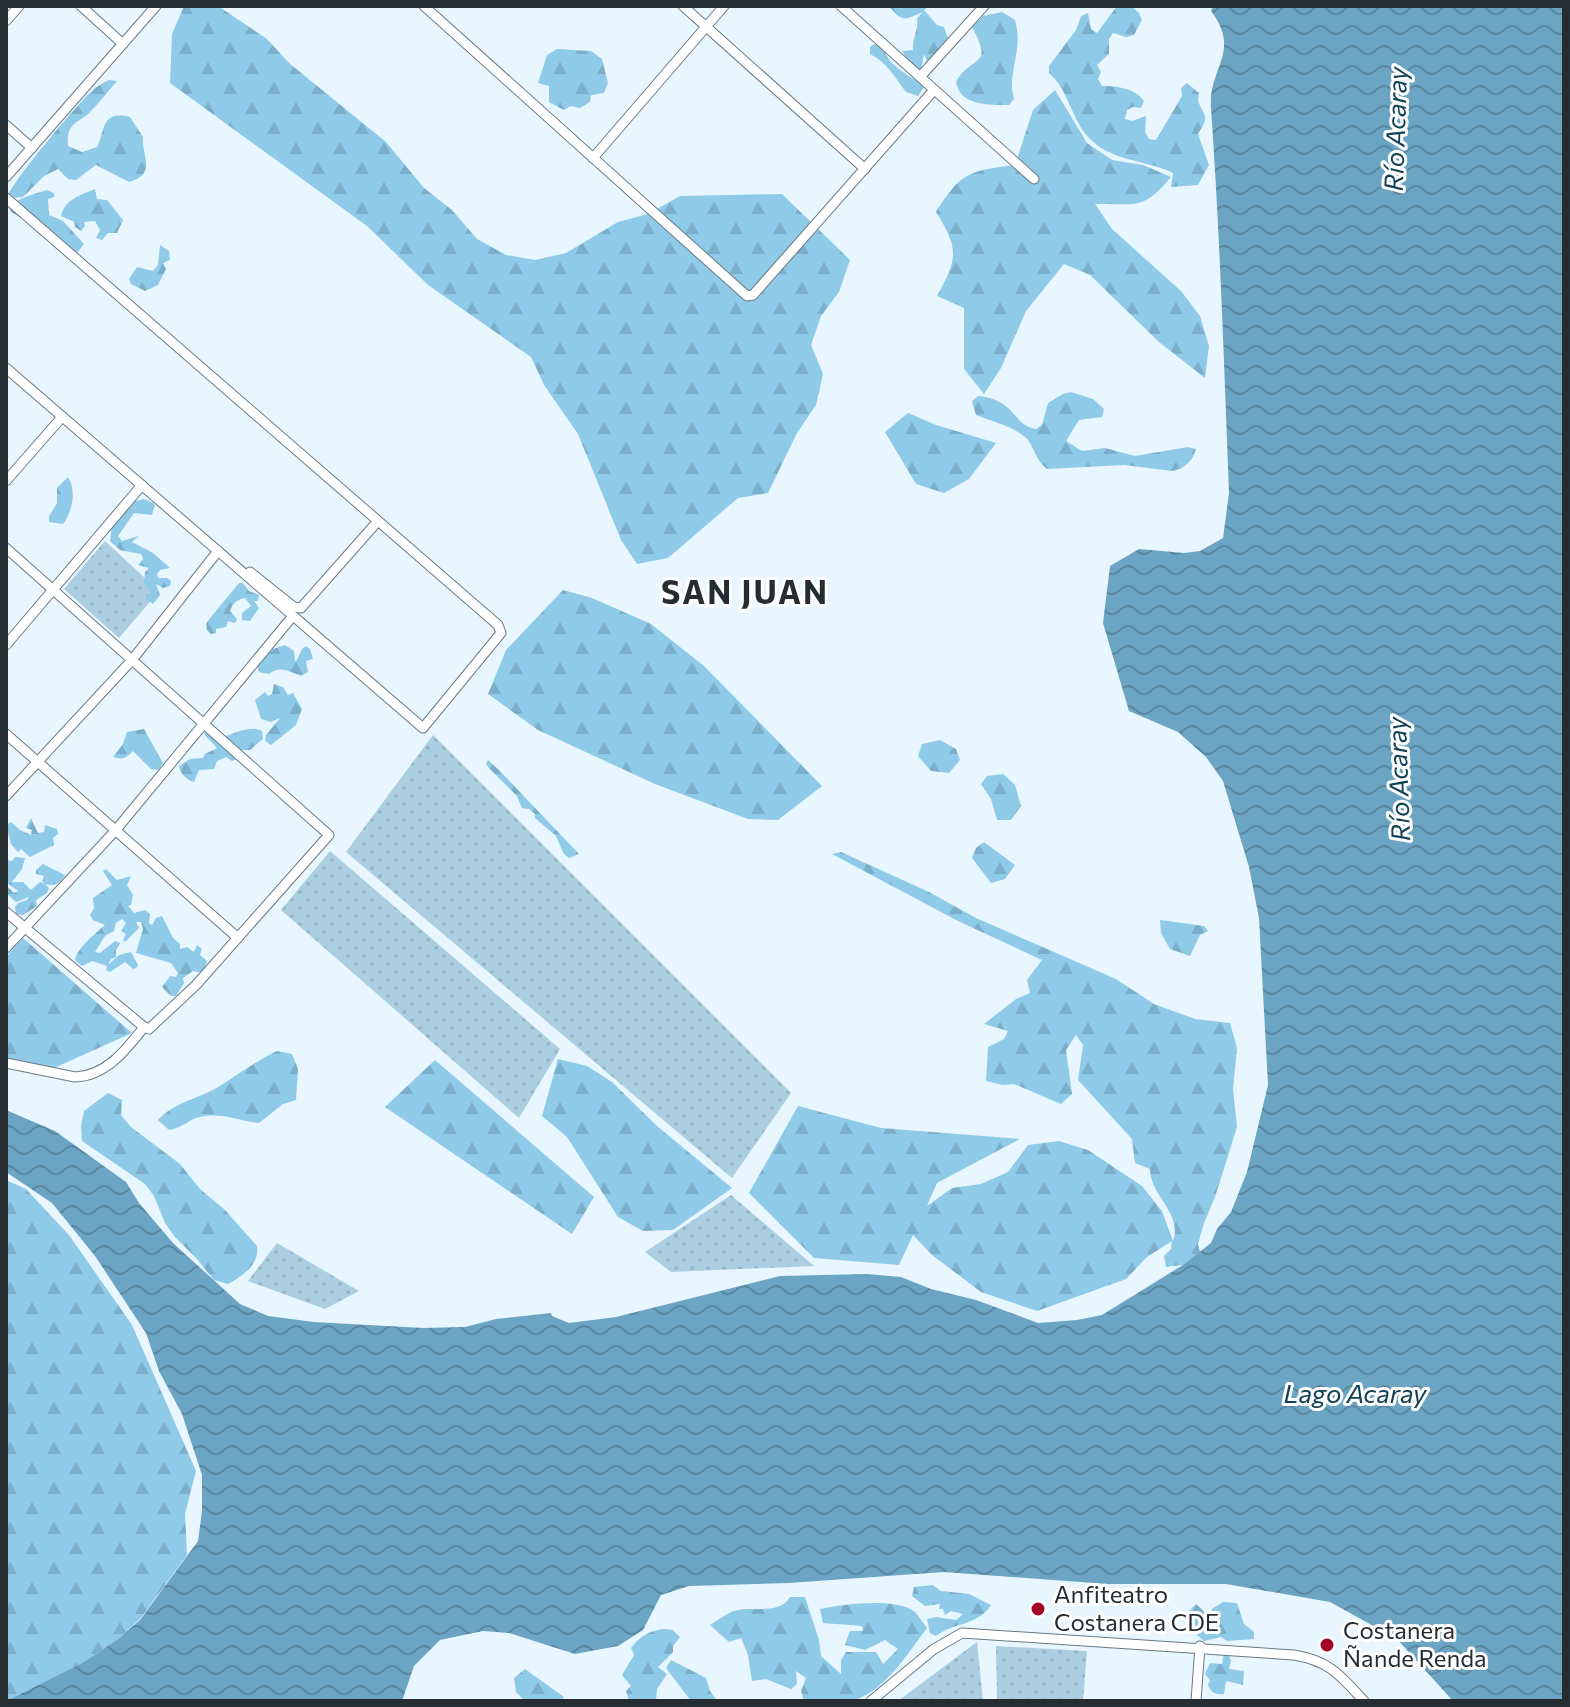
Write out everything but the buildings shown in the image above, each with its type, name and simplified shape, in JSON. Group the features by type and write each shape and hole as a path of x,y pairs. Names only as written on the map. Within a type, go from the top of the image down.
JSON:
{"street":[{"path":"6,21 19,6"},
{"path":"81,6 123,44"},
{"path":"6,177 156,6"},
{"path":"683,6 865,169"},
{"path":"593,158 724,6"},
{"path":"920,77 984,6"},
{"path":"845,7 1034,179"},
{"path":"431,8 747,296 753,295 934,90"},
{"path":"6,125 32,148"},
{"path":"6,198 498,625 501,633 423,728 6,368"},
{"path":"6,481 62,417"},
{"path":"6,645 142,485"},
{"path":"235,566 244,567 294,607 301,608 378,521"},
{"path":"6,548 329,835 238,938 149,1029 6,912"},
{"path":"6,796 132,660 218,551"},
{"path":"6,948 115,831 292,617"},
{"path":"6,734 238,938"},
{"path":"6,1063 86,1077 111,1065 144,1027"},
{"path":"871,1701 934,1649 962,1633 1200,1646 1315,1659 1333,1668 1364,1701"},
{"path":"1196,1701 1200,1646"}],"shaded area":[{"path":"105,541 159,591 119,638 64,589"},
{"path":"433,735 791,1093 732,1178 346,852"},
{"path":"330,851 560,1049 519,1118 281,910"},
{"path":"731,1195 814,1266 671,1272 645,1252"},
{"path":"277,1243 359,1291 325,1309 248,1281"},
{"path":"977,1642 983,1701 898,1701"},
{"path":"996,1646 1087,1651 1083,1701 997,1701"}],"green space":[{"path":"184,6 218,6 267,39 289,63 386,142 424,188 452,210 477,239 506,255 535,260 566,253 618,222 648,214 680,196 782,194 850,260 839,292 821,316 811,345 823,374 816,405 797,433 768,493 738,498 668,558 637,564 621,540 578,434 544,385 531,357 428,285 367,226 170,83 172,34"},
{"path":"889,6 928,6 923,12 902,18"},
{"path":"1117,6 1131,6 1142,20 1134,35 1126,37 1113,33 1109,39 1109,54 1097,65 1101,72 1098,79 1102,86 1125,89 1136,93 1144,101 1141,108 1127,110 1125,119 1132,121 1146,116 1145,132 1149,139 1156,140 1182,96 1181,88 1187,83 1199,93 1198,101 1205,120 1198,134 1209,165 1198,185 1171,187 1173,173 1117,156 1097,145 1082,129 1061,87 1049,73 1049,66 1076,30 1081,16 1088,13 1091,29 1097,33"},
{"path":"925,11 937,25 944,27 948,39 935,65 927,61 924,54 921,71 910,65 902,51 913,50 917,18"},
{"path":"1002,12 1015,20 1017,31 1012,80 1014,99 1009,105 969,100 963,96 956,82 981,55 979,40 972,27 983,16"},
{"path":"874,44 881,46 892,63 924,87 918,96 906,92 886,66 870,54 870,47"},
{"path":"557,49 591,51 602,59 608,83 604,93 591,95 590,102 580,108 571,106 564,110 549,102 549,86 538,83 547,55"},
{"path":"109,80 117,81 91,111 71,127 68,146 82,152 97,147 109,119 113,116 130,117 143,137 146,169 143,174 129,182 96,165 76,180 68,179 58,169 44,176 23,197 7,198 60,126 93,90"},
{"path":"1055,90 1087,143 1112,160 1143,165 1171,177 1145,201 1095,204 1112,229 1181,291 1200,316 1209,346 1205,378 1159,342 1090,275 1064,264 1026,311 1001,368 984,394 964,369 964,308 937,296 949,272 953,254 949,235 936,212 952,189 968,176 987,169 1015,165 1033,110"},
{"path":"95,189 97,199 107,200 123,220 117,233 108,233 102,240 96,238 100,230 95,221 84,222 81,231 74,222 61,216 70,202"},
{"path":"47,190 54,193 54,197 48,199 49,215 63,221 84,244 77,253 29,215 23,219 11,212 9,206 13,203"},
{"path":"160,245 169,251 170,260 163,263 166,269 158,285 145,291 131,284 129,279 137,267 153,271 158,265"},
{"path":"1071,392 1093,399 1104,409 1102,417 1079,420 1066,441 1082,451 1105,448 1135,456 1188,447 1196,449 1193,457 1184,466 1172,471 1124,465 1047,469 1025,437 976,415 972,401 978,396 991,398 1007,407 1023,423 1036,429 1042,425 1048,403"},
{"path":"908,413 996,443 969,479 944,493 916,484 885,432"},
{"path":"68,477 73,495 69,514 63,524 49,522 57,503 57,488"},
{"path":"144,499 155,504 152,515 134,513 118,536 122,541 139,536 132,542 153,553 170,568 157,574 158,578 171,581 170,586 163,588 156,584 160,595 153,604 146,599 150,592 144,583 145,572 149,568 138,565 143,559 141,554 120,550 110,541 112,525 128,503"},
{"path":"239,583 259,595 258,601 254,601 259,608 250,621 242,620 242,613 251,606 245,598 237,601 230,611 237,619 235,623 228,621 226,627 216,629 216,633 211,634 206,623"},
{"path":"563,590 592,598 651,624 704,666 822,786 778,820 748,819 655,784 538,730 488,694 506,650"},
{"path":"285,645 294,651 295,661 302,649 306,646 310,649 313,659 306,661 308,672 301,676 281,670 269,674 259,672 257,666 273,649"},
{"path":"274,684 283,687 288,695 293,693 302,709 296,725 271,745 265,741 266,735 280,718 271,722 261,719 255,700 265,692 268,696 272,694"},
{"path":"213,727 226,736 258,729 262,731 263,739 250,750 240,750 239,758 232,761 226,757 217,761 214,769 199,770 194,782 191,781 179,766 190,759 203,758 217,748 204,734 206,728"},
{"path":"144,729 163,763 158,770 151,769 133,751 124,758 113,757 127,732"},
{"path":"940,740 956,749 960,760 949,773 931,771 918,756 922,744"},
{"path":"488,760 579,854 569,858 564,854 556,836 529,809 522,808 517,796 486,764"},
{"path":"1003,774 1015,785 1021,806 1011,820 997,820 991,799 981,784 987,776"},
{"path":"31,818 38,833 44,832 45,825 57,829 58,834 53,838 54,845 30,857 21,849 18,852 11,844 6,825 11,822 31,835 32,830 26,828"},
{"path":"984,842 1015,865 1005,879 991,883 972,858 976,848"},
{"path":"841,852 929,892 976,918 1116,979 1154,1004 1195,1019 1230,1023 1237,1048 1233,1089 1237,1127 1198,1244 1201,1256 1190,1264 1166,1267 1164,1256 1171,1249 1172,1241 1147,1257 1126,1279 1037,1311 981,1292 932,1255 913,1235 899,1265 814,1258 749,1193 798,1106 881,1128 1020,1139 937,1183 927,1206 952,1188 981,1184 1008,1172 1028,1145 1059,1141 1088,1150 1142,1186 1162,1211 1173,1241 1174,1222 1155,1188 1150,1169 1135,1163 1132,1139 1078,1080 1083,1045 1076,1035 1066,1050 1072,1094 1061,1104 1014,1084 986,1081 988,1047 1004,1039 1008,1031 984,1024 1016,999 1030,993 1027,980 1042,960 958,921 832,854"},
{"path":"15,857 25,858 22,869 12,882 23,882 31,890 40,882 49,888 36,900 37,906 23,915 16,914 15,907 29,897 16,902 6,893 9,888 14,893 18,891 6,882 6,860 12,861"},
{"path":"43,864 65,875 57,884 42,881 44,876 36,874"},
{"path":"106,869 117,880 131,876 127,885 133,895 128,906 134,913 145,910 150,914 149,923 152,925 156,918 162,916 180,949 187,947 194,952 197,945 202,949 200,955 207,961 203,973 193,971 183,978 184,983 176,996 171,996 162,987 170,976 176,977 178,973 171,963 136,953 143,929 141,922 136,922 139,928 125,942 126,934 121,931 126,923 122,919 95,952 100,953 115,941 120,943 116,957 108,965 119,955 131,952 138,965 136,968 125,962 110,972 106,970 107,966 92,961 82,966 75,960 83,946 105,925 93,920 90,915 94,908 93,898 112,885 103,871"},
{"path":"1160,920 1204,926 1208,931 1200,935 1190,956 1170,949 1161,933"},
{"path":"23,938 132,1033 54,1068 6,1058 6,957"},
{"path":"277,1051 292,1054 298,1069 296,1100 283,1104 259,1123 208,1116 169,1130 158,1120 177,1106 213,1090"},
{"path":"558,1059 587,1066 612,1082 657,1126 732,1188 673,1230 643,1231 618,1217 567,1137 542,1116"},
{"path":"435,1060 594,1197 572,1234 385,1107"},
{"path":"108,1093 122,1100 121,1115 131,1127 180,1164 200,1189 225,1210 257,1246 253,1264 239,1277 228,1284 214,1280 174,1236 145,1184 82,1141 84,1111"},
{"path":"6,1180 26,1189 69,1235 132,1325 196,1471 185,1514 187,1555 140,1619 118,1639 84,1662 6,1701"},
{"path":"933,1585 941,1591 969,1594 991,1605 973,1620 936,1636 930,1633 927,1619 956,1620 963,1614 951,1611 945,1615 943,1609 939,1609 940,1604 925,1606 912,1596 914,1587"},
{"path":"790,1597 805,1597 821,1656 841,1674 841,1660 846,1652 876,1652 883,1664 898,1649 885,1640 865,1650 845,1645 850,1631 863,1631 862,1626 823,1623 820,1609 855,1604 896,1604 915,1612 927,1628 903,1661 872,1691 849,1701 804,1701 801,1691 806,1678 796,1671 797,1684 791,1689 766,1679 752,1681 748,1655 741,1638 729,1642 710,1625 734,1611 772,1608 785,1603"},
{"path":"1223,1602 1237,1603 1244,1624 1254,1632 1254,1639 1227,1641 1221,1637 1204,1641 1197,1635 1188,1612 1196,1604 1210,1617 1212,1609"},
{"path":"673,1630 680,1637 673,1646 673,1652 658,1667 667,1674 657,1689 656,1700 629,1701 626,1691 631,1686 622,1675 634,1655 631,1648 646,1634"},
{"path":"1224,1653 1229,1655 1231,1661 1229,1669 1244,1671 1243,1685 1226,1681 1224,1694 1219,1694 1211,1690 1208,1685 1210,1680 1205,1674 1210,1663 1222,1664"},
{"path":"671,1660 706,1678 717,1701 691,1701 666,1668"},
{"path":"525,1669 564,1697 560,1701 525,1701 516,1692 514,1678"}],"water":[{"name":"Lago Acaray","path":"1213,6 1564,6 1564,1701 1453,1701 1397,1639 1330,1602 1226,1584 1107,1584 944,1572 789,1583 689,1586 661,1595 643,1630 618,1646 575,1654 509,1633 483,1631 440,1640 414,1666 402,1701 6,1701 84,1662 140,1620 198,1541 202,1475 182,1414 159,1371 146,1333 95,1256 52,1203 6,1172 6,1110 55,1131 126,1182 139,1203 173,1243 240,1304 268,1316 314,1322 465,1327 496,1319 551,1313 569,1323 616,1317 780,1276 867,1274 901,1277 1038,1323 1077,1320 1102,1315 1183,1265 1211,1243 1217,1229 1231,1212 1247,1172 1268,1085 1259,918 1249,867 1223,781 1206,757 1178,732 1129,711 1103,623 1110,566 1139,549 1184,553 1200,551 1223,538 1229,493 1211,94 1222,60 1224,38 1211,11"}],"place":[{"name":"Anfiteatro Costanera CDE","path":"1038,1609"},
{"name":"Costanera Ñande Renda","path":"1327,1645"}],"district":[{"name":"SAN JUAN","path":"745,593"}],"water label":[{"name":"Río Acaray","path":"1396,129"},
{"name":"Río Acaray","path":"1399,779"}]}
